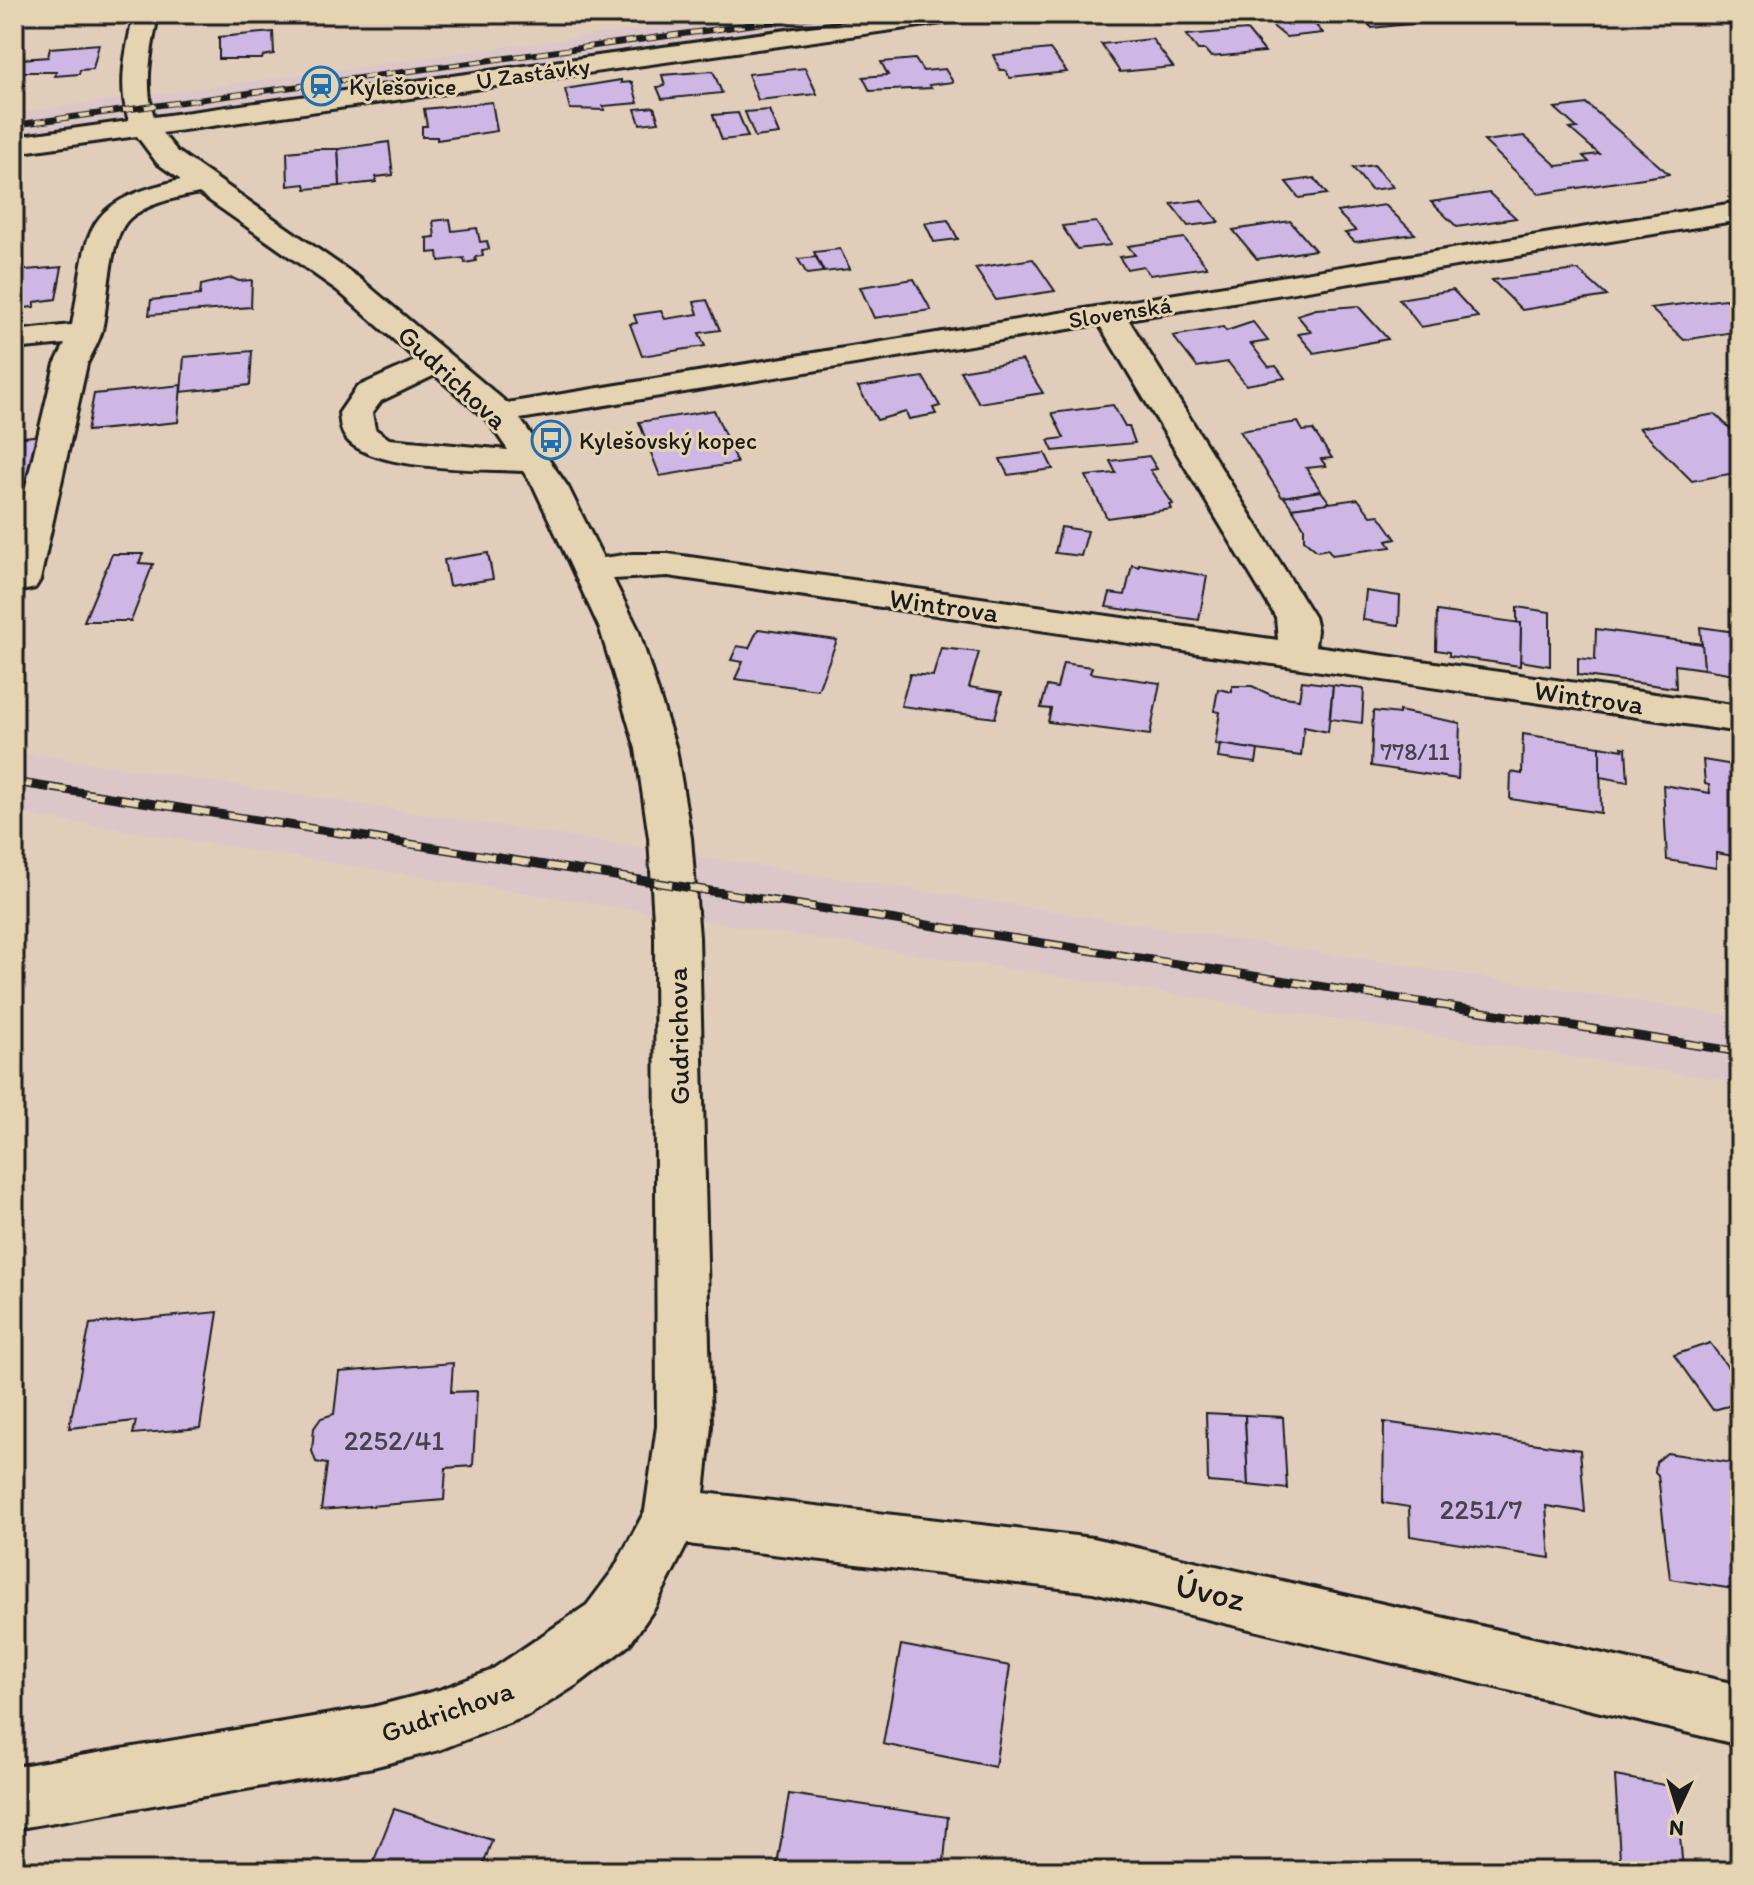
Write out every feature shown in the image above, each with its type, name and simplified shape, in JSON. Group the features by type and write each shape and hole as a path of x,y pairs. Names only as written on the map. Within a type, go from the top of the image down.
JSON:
{"street":[{"name":"Gudrichova","path":"14,1798 373,1737 439,1720 508,1694 608,1625 634,1589 672,1516 684,1426 677,937 670,838 656,749 619,629 551,487 500,414 348,284 167,157 144,127 132,92 146,14"},
{"name":"U Zastávky","path":"14,145 956,14"},
{"path":"22,580 71,364 86,333 104,232 109,220 145,198 205,183"},
{"name":"Slovenská","path":"500,414 545,404 1740,211"},
{"path":"1109,314 1295,617 1298,630 1295,656"},
{"path":"14,340 86,333"},
{"path":"440,361 369,394 355,413 359,433 379,448 428,455 534,462"},
{"name":"Wintrova","path":"593,571 632,565 668,565 1740,719"},
{"name":"Úvoz","path":"672,1516 1093,1565 1740,1715"}],"shaded area":[{"path":"750,14 911,14 14,137 14,113"},
{"path":"14,751 1740,1017 1740,1083 14,813"}],"building":[{"path":"1268,14 1322,14 1326,17 1310,19 1323,33 1286,37 1269,23 1273,23"},
{"path":"1359,14 1418,14 1427,22 1372,28"},
{"path":"1247,30 1265,52 1211,57 1205,50 1198,50 1186,35"},
{"path":"273,32 274,54 262,59 219,59 219,37"},
{"path":"1152,39 1173,67 1120,72 1101,44"},
{"path":"99,44 93,69 80,70 79,74 55,76 56,72 19,72 21,59 48,57 50,48"},
{"path":"1050,49 1067,72 1010,78 1005,70 1000,70 993,55"},
{"path":"915,59 923,71 945,69 953,82 929,85 931,88 870,91 863,77 888,75 881,62"},
{"path":"805,68 817,94 758,100 748,74"},
{"path":"713,71 722,93 662,99 657,87 665,86 662,75"},
{"path":"621,80 621,83 632,82 638,103 603,106 605,110 570,109 565,89"},
{"path":"492,102 497,131 437,140 437,137 422,137 422,126 427,126 424,109"},
{"path":"1587,104 1669,174 1539,194 1484,141 1524,136 1557,166 1589,162 1583,156 1599,154 1570,129 1577,128 1555,108"},
{"path":"654,107 659,122 640,124 635,109"},
{"path":"769,110 779,134 755,137 745,112"},
{"path":"738,113 748,137 722,140 713,115"},
{"path":"389,142 393,175 376,177 376,182 340,186 338,149"},
{"path":"338,149 340,186 306,189 305,184 288,186 287,152"},
{"path":"1374,165 1393,187 1371,190 1353,168"},
{"path":"1314,178 1327,194 1299,198 1286,182"},
{"path":"1489,193 1516,218 1457,227 1431,202"},
{"path":"1201,200 1219,222 1188,226 1171,204"},
{"path":"1385,205 1415,234 1355,242 1345,233 1356,231 1337,212"},
{"path":"450,219 452,231 477,228 480,242 487,241 489,249 482,250 483,256 465,263 464,258 439,261 438,252 428,253 428,239 425,238 435,237 433,221"},
{"path":"948,220 958,239 934,242 925,223"},
{"path":"1290,221 1315,250 1257,259 1233,230"},
{"path":"1096,222 1111,245 1077,249 1062,226"},
{"path":"1184,238 1207,267 1150,275 1143,266 1127,269 1119,257 1135,255 1128,246"},
{"path":"840,249 850,269 824,272 814,252"},
{"path":"816,257 823,272 807,274 798,259"},
{"path":"1033,259 1055,291 996,300 975,268"},
{"path":"62,267 56,299 35,302 34,307 14,309 14,271"},
{"path":"1578,270 1607,296 1522,310 1492,280"},
{"path":"232,278 252,280 251,307 149,315 151,300 200,295 201,285"},
{"path":"914,279 931,310 874,318 860,287"},
{"path":"1453,290 1478,317 1421,327 1399,299"},
{"path":"1725,299 1740,313 1740,331 1684,340 1650,308"},
{"path":"707,300 720,330 699,333 705,346 642,356 630,324 637,323 634,315 661,311 665,319 698,314 694,302"},
{"path":"1358,306 1388,339 1314,353 1298,334 1311,332 1297,315 1316,309"},
{"path":"1253,322 1268,341 1251,344 1269,367 1276,366 1285,378 1246,385 1228,362 1197,367 1173,336 1223,327 1226,331"},
{"path":"252,351 250,385 181,392 184,357"},
{"path":"1022,360 1043,393 979,403 960,371"},
{"path":"923,377 940,406 933,408 936,414 909,419 906,412 877,420 858,387"},
{"path":"181,385 178,422 87,431 94,394"},
{"path":"1113,405 1125,426 1129,426 1135,443 1053,451 1048,440 1064,438 1052,413"},
{"path":"714,410 737,463 660,476 639,422"},
{"path":"1715,414 1740,438 1740,472 1692,481 1639,428"},
{"path":"1298,422 1303,431 1313,430 1332,458 1321,459 1326,466 1306,468 1321,491 1282,497 1240,431"},
{"path":"44,435 29,509 14,511 14,438"},
{"path":"1045,453 1053,469 1008,475 1000,459"},
{"path":"1149,456 1157,469 1150,470 1173,504 1170,505 1172,509 1107,518 1086,476 1116,473 1110,461"},
{"path":"1321,491 1330,503 1292,508 1284,497"},
{"path":"1358,499 1371,516 1379,515 1396,539 1387,541 1391,547 1332,555 1328,549 1317,551 1304,540 1304,527 1292,508"},
{"path":"1061,527 1088,531 1081,556 1055,553"},
{"path":"488,553 493,579 449,586 444,560"},
{"path":"112,554 143,554 139,563 153,564 131,621 84,621"},
{"path":"1139,564 1207,576 1199,620 1106,607 1110,593 1125,595 1132,565 1139,567"},
{"path":"1366,591 1400,596 1399,625 1363,620"},
{"path":"1517,607 1550,612 1550,666 1520,661 1521,623 1517,623"},
{"path":"1437,611 1521,623 1520,666 1449,656 1449,652 1436,650"},
{"path":"1700,627 1735,632 1740,675 1704,669"},
{"path":"758,629 837,640 818,690 735,679 743,662 731,660 737,646 749,648"},
{"path":"1596,629 1702,644 1704,669 1675,665 1676,688 1578,675 1578,658 1595,660"},
{"path":"941,648 979,652 969,687 1002,692 995,718 901,706 910,674 933,676"},
{"path":"1063,663 1092,667 1090,673 1160,683 1150,735 1048,722 1051,709 1041,708 1047,686 1057,688"},
{"path":"1302,681 1333,685 1328,732 1304,727 1301,756 1215,744 1220,712 1214,711 1218,689 1232,692 1232,686 1252,686 1271,695 1299,699"},
{"path":"1333,685 1364,689 1362,723 1330,719"},
{"path":"1373,711 1399,714 1399,711 1460,723 1458,779 1371,766"},
{"path":"1523,734 1600,746 1601,813 1510,799 1511,772 1522,774"},
{"path":"1220,744 1258,750 1256,763 1218,758"},
{"path":"1600,746 1626,748 1628,782 1600,777"},
{"path":"1703,760 1740,766 1740,857 1716,853 1716,868 1667,860 1663,785 1710,793 1709,785 1705,784"},
{"path":"218,1312 200,1428 133,1434 136,1421 69,1428 90,1324"},
{"path":"1710,1343 1740,1384 1740,1403 1713,1410 1674,1355"},
{"path":"453,1363 451,1392 477,1391 473,1466 446,1468 444,1500 321,1510 327,1464 316,1462 312,1451 314,1428 321,1418 334,1414 339,1372"},
{"path":"1206,1413 1245,1415 1248,1485 1208,1482"},
{"path":"1245,1415 1283,1417 1287,1489 1248,1485"},
{"path":"1384,1422 1580,1450 1585,1512 1546,1506 1550,1558 1410,1536 1409,1507 1383,1503"},
{"path":"1667,1453 1740,1464 1740,1590 1670,1579 1658,1475 1655,1472 1656,1462"},
{"path":"901,1645 1010,1666 995,1767 883,1744"},
{"path":"1615,1776 1676,1787 1683,1871 1620,1859"},
{"path":"789,1794 948,1817 943,1871 776,1871"},
{"path":"394,1809 492,1840 481,1871 370,1871"}],"railway":[{"path":"14,125 829,14"},
{"path":"14,782 1740,1052"}],"place":[{"name":"Kylešovice","path":"321,86"},
{"name":"Kylešovský kopec","path":"551,440"}]}
